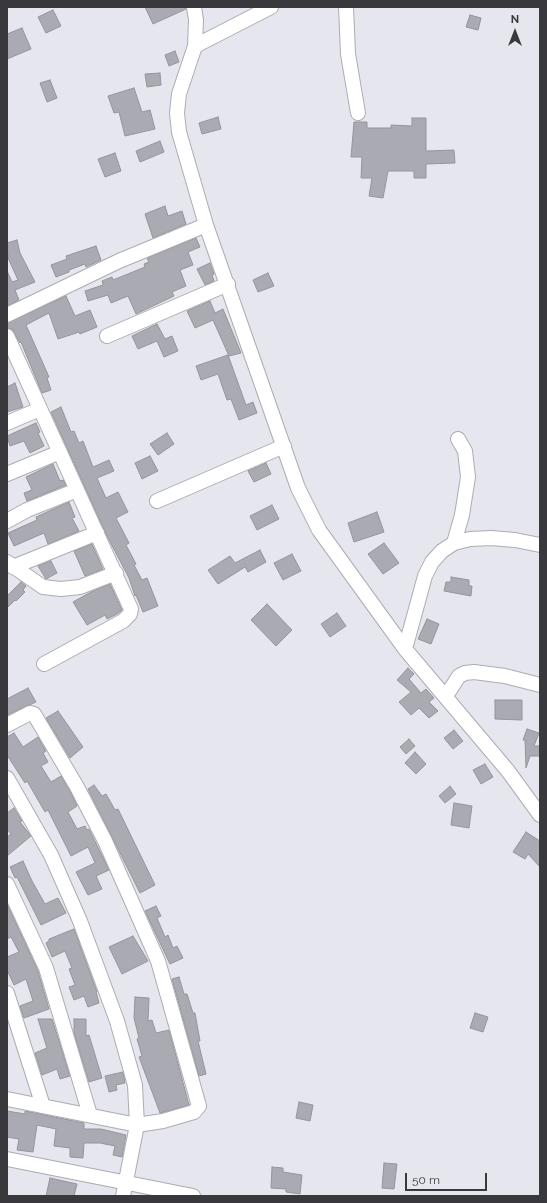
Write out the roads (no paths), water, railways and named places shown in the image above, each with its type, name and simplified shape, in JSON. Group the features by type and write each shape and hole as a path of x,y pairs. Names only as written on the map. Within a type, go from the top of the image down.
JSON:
{"street":[{"path":"194,7 196,20 195,46 179,94 177,113 179,132 206,225 303,499 319,530 405,649 508,771 540,815"},
{"path":"195,46 271,7"},
{"path":"346,7 348,54 358,114"},
{"path":"7,315 119,261 206,225"},
{"path":"107,336 228,284"},
{"path":"7,336 130,604 130,614 127,618 44,664"},
{"path":"7,422 40,409"},
{"path":"454,543 462,515 468,477 464,451 458,439"},
{"path":"157,500 284,446"},
{"path":"7,474 60,452"},
{"path":"7,521 27,510 77,490"},
{"path":"10,565 97,533"},
{"path":"405,649 425,576 432,562 442,551 454,543 470,539 491,538 515,540 540,545"},
{"path":"10,565 43,587 61,589 80,587 116,574"},
{"path":"446,696 459,676 464,673 474,672 505,676 540,685"},
{"path":"7,725 30,713 35,715 77,787 101,834 158,961 199,1106 197,1110 188,1114 163,1121 137,1125 7,1098"},
{"path":"7,779 51,855 80,921 117,1021 135,1085 137,1125 124,1189"},
{"path":"7,884 46,968 90,1115"},
{"path":"7,993 43,1106"},
{"path":"7,1159 124,1189 193,1196"}]}
